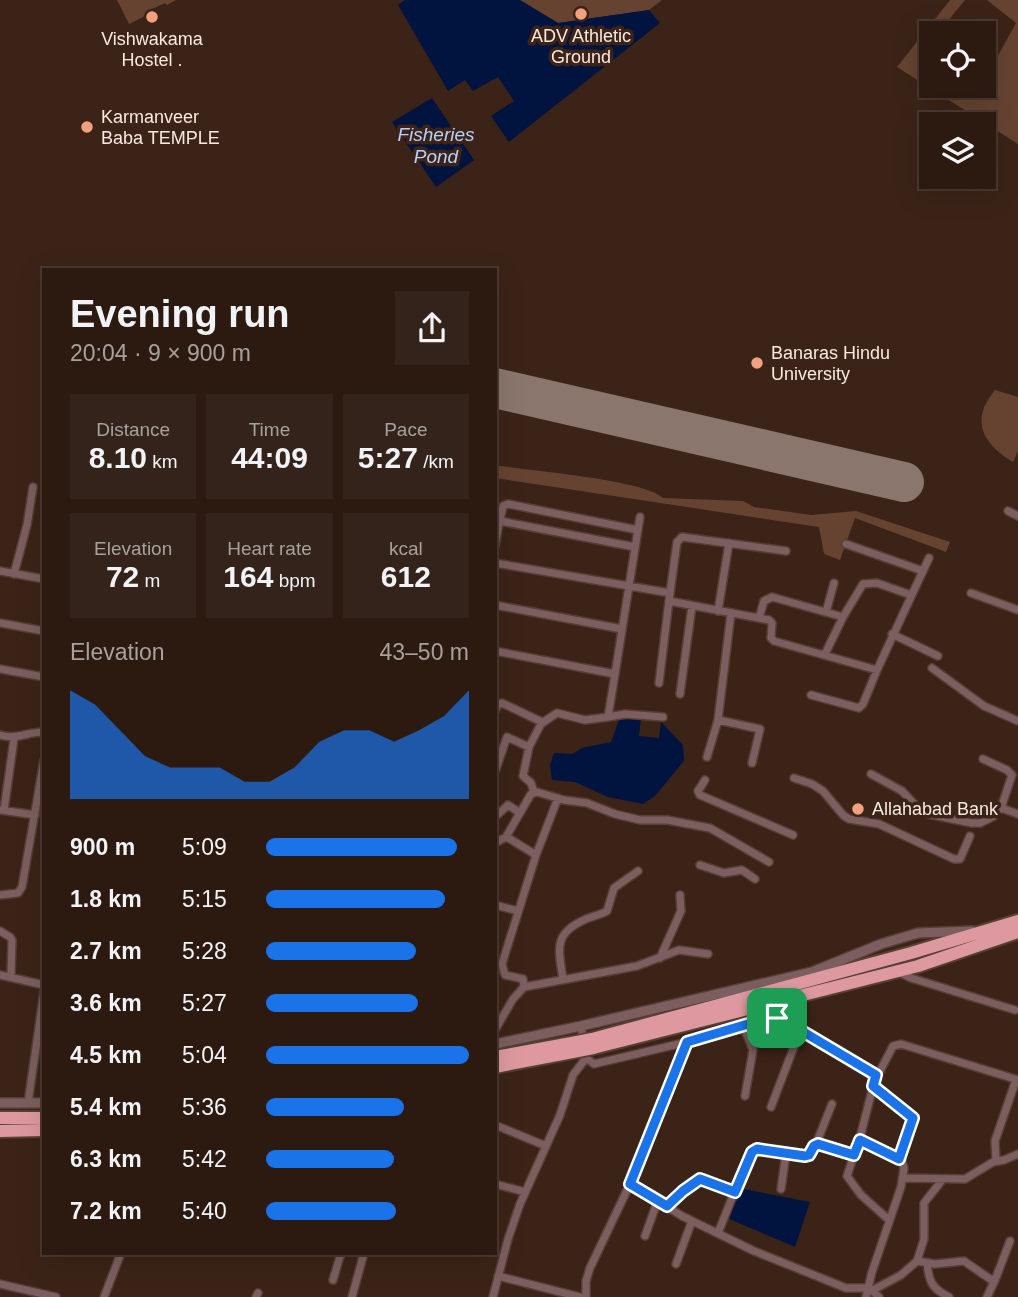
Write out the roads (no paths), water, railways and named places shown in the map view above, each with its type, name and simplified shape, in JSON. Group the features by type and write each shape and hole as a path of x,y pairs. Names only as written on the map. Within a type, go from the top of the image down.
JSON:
{"highway":[{"path":"497,1057 585,1048 847,968 911,953 1018,921"},
{"path":"497,1067 585,1048 918,966 1018,932"},
{"path":"847,968 860,954"},
{"path":"0,1118 42,1118"},
{"path":"0,1131 42,1130"}],"street":[{"path":"14,574 27,526 33,486"},
{"path":"635,547 498,526 503,506 508,504 638,530"},
{"path":"1008,511 1018,516"},
{"path":"608,717 640,517"},
{"path":"659,683 678,539 682,537 786,551"},
{"path":"718,611 729,543"},
{"path":"846,544 923,571"},
{"path":"811,695 859,708 863,704 892,634 929,558"},
{"path":"497,563 628,586 691,606 759,618 772,623 771,635 774,641 877,670"},
{"path":"0,571 42,579"},
{"path":"826,612 834,583"},
{"path":"825,654 863,584 877,583 911,595"},
{"path":"971,593 1018,610"},
{"path":"759,618 764,601 772,597 843,617"},
{"path":"497,606 622,629"},
{"path":"680,694 691,606"},
{"path":"707,757 718,720 731,613"},
{"path":"0,623 42,631"},
{"path":"892,634 938,656"},
{"path":"497,651 615,674"},
{"path":"932,668 984,706 1018,721"},
{"path":"0,669 42,677"},
{"path":"497,706 502,702 540,719 542,723"},
{"path":"534,792 531,783 523,776 529,747 542,723 558,713 585,720 625,714 663,717"},
{"path":"718,720 760,729 752,763"},
{"path":"0,735 14,739 29,733 42,732"},
{"path":"497,766 507,737 529,747"},
{"path":"14,739 2,810 35,814"},
{"path":"871,774 902,791 919,809 941,818 980,823 994,816 1001,808 1012,775 983,759"},
{"path":"0,896 21,891 42,772"},
{"path":"794,778 823,791 849,819 879,824 954,859 960,859 970,836"},
{"path":"705,780 698,791 700,794 793,835"},
{"path":"534,792 587,803 640,820 667,820 710,828 769,862"},
{"path":"497,842 506,837 534,792"},
{"path":"524,986 523,979 499,972 536,855 558,798"},
{"path":"497,815 508,805 520,813"},
{"path":"1001,808 1018,814"},
{"path":"506,837 536,855"},
{"path":"700,865 722,873 740,869 755,879"},
{"path":"563,980 559,947 565,932 577,923 607,911 614,888 638,871"},
{"path":"660,958 681,911 680,895"},
{"path":"497,906 518,911"},
{"path":"0,931 12,940 11,977"},
{"path":"497,1044 812,971 881,944 918,933 982,931"},
{"path":"497,1027 524,986 632,967 679,950 708,954"},
{"path":"895,970 911,978 1015,1010"},
{"path":"0,975 42,985"},
{"path":"28,1103 42,1006"},
{"path":"581,1026 585,1048 594,1064 687,1042 772,1017 785,1021 876,1075"},
{"path":"743,1025 753,1050 745,1096"},
{"path":"771,1107 800,1031"},
{"path":"586,1297 586,1281 590,1268 630,1184 687,1042"},
{"path":"889,1220 861,1195 847,1176 860,1140 876,1075 893,1046 901,1044 1017,1080 995,1141 996,1161"},
{"path":"493,1297 508,1239 525,1192 560,1115 585,1048"},
{"path":"873,1086 913,1118 899,1159"},
{"path":"0,1103 42,1103"},
{"path":"718,1233 752,1152 757,1149 809,1155 832,1104"},
{"path":"500,1127 546,1146"},
{"path":"860,1140 899,1159 904,1168 872,1272 871,1289 866,1297"},
{"path":"816,1144 854,1155"},
{"path":"781,1189 786,1154"},
{"path":"903,1178 971,1177 986,1165 1018,1154"},
{"path":"667,1206 700,1179 735,1192"},
{"path":"630,1184 692,1221 851,1293 871,1289 901,1275 917,1261 924,1239 924,1203 943,1179"},
{"path":"497,1185 525,1192"},
{"path":"645,1236 658,1200"},
{"path":"676,1264 692,1221"},
{"path":"987,1297 1010,1241"},
{"path":"104,1297 120,1255"},
{"path":"333,1280 340,1255"},
{"path":"352,1297 363,1255"},
{"path":"917,1261 964,1261 995,1280"},
{"path":"927,1263 930,1284 948,1297"},
{"path":"498,1276 580,1297"},
{"path":"0,1284 56,1297"},
{"path":"871,1289 879,1297"}],"water":[{"path":"405,0 520,0 558,23 649,10 660,23 509,142 491,116 514,101 498,77 473,91 465,80 448,91 398,5"},
{"name":"Fisheries Pond","path":"432,98 474,160 436,187 392,122"},
{"path":"641,718 639,736 659,738 661,722 683,745 684,761 655,796 643,804 608,797 575,782 552,780 550,765 554,753 572,754 582,748 611,742 619,720"},
{"path":"743,1189 810,1202 795,1247 727,1218"}],"place":[{"name":"ADV Athletic Ground","path":"581,14"},
{"name":"Vishwakama Hostel .","path":"152,17"},
{"name":"Karmanveer Baba TEMPLE","path":"87,127"},
{"name":"Banaras Hindu University","path":"757,363"},
{"name":"Allahabad Bank","path":"858,809"}]}
